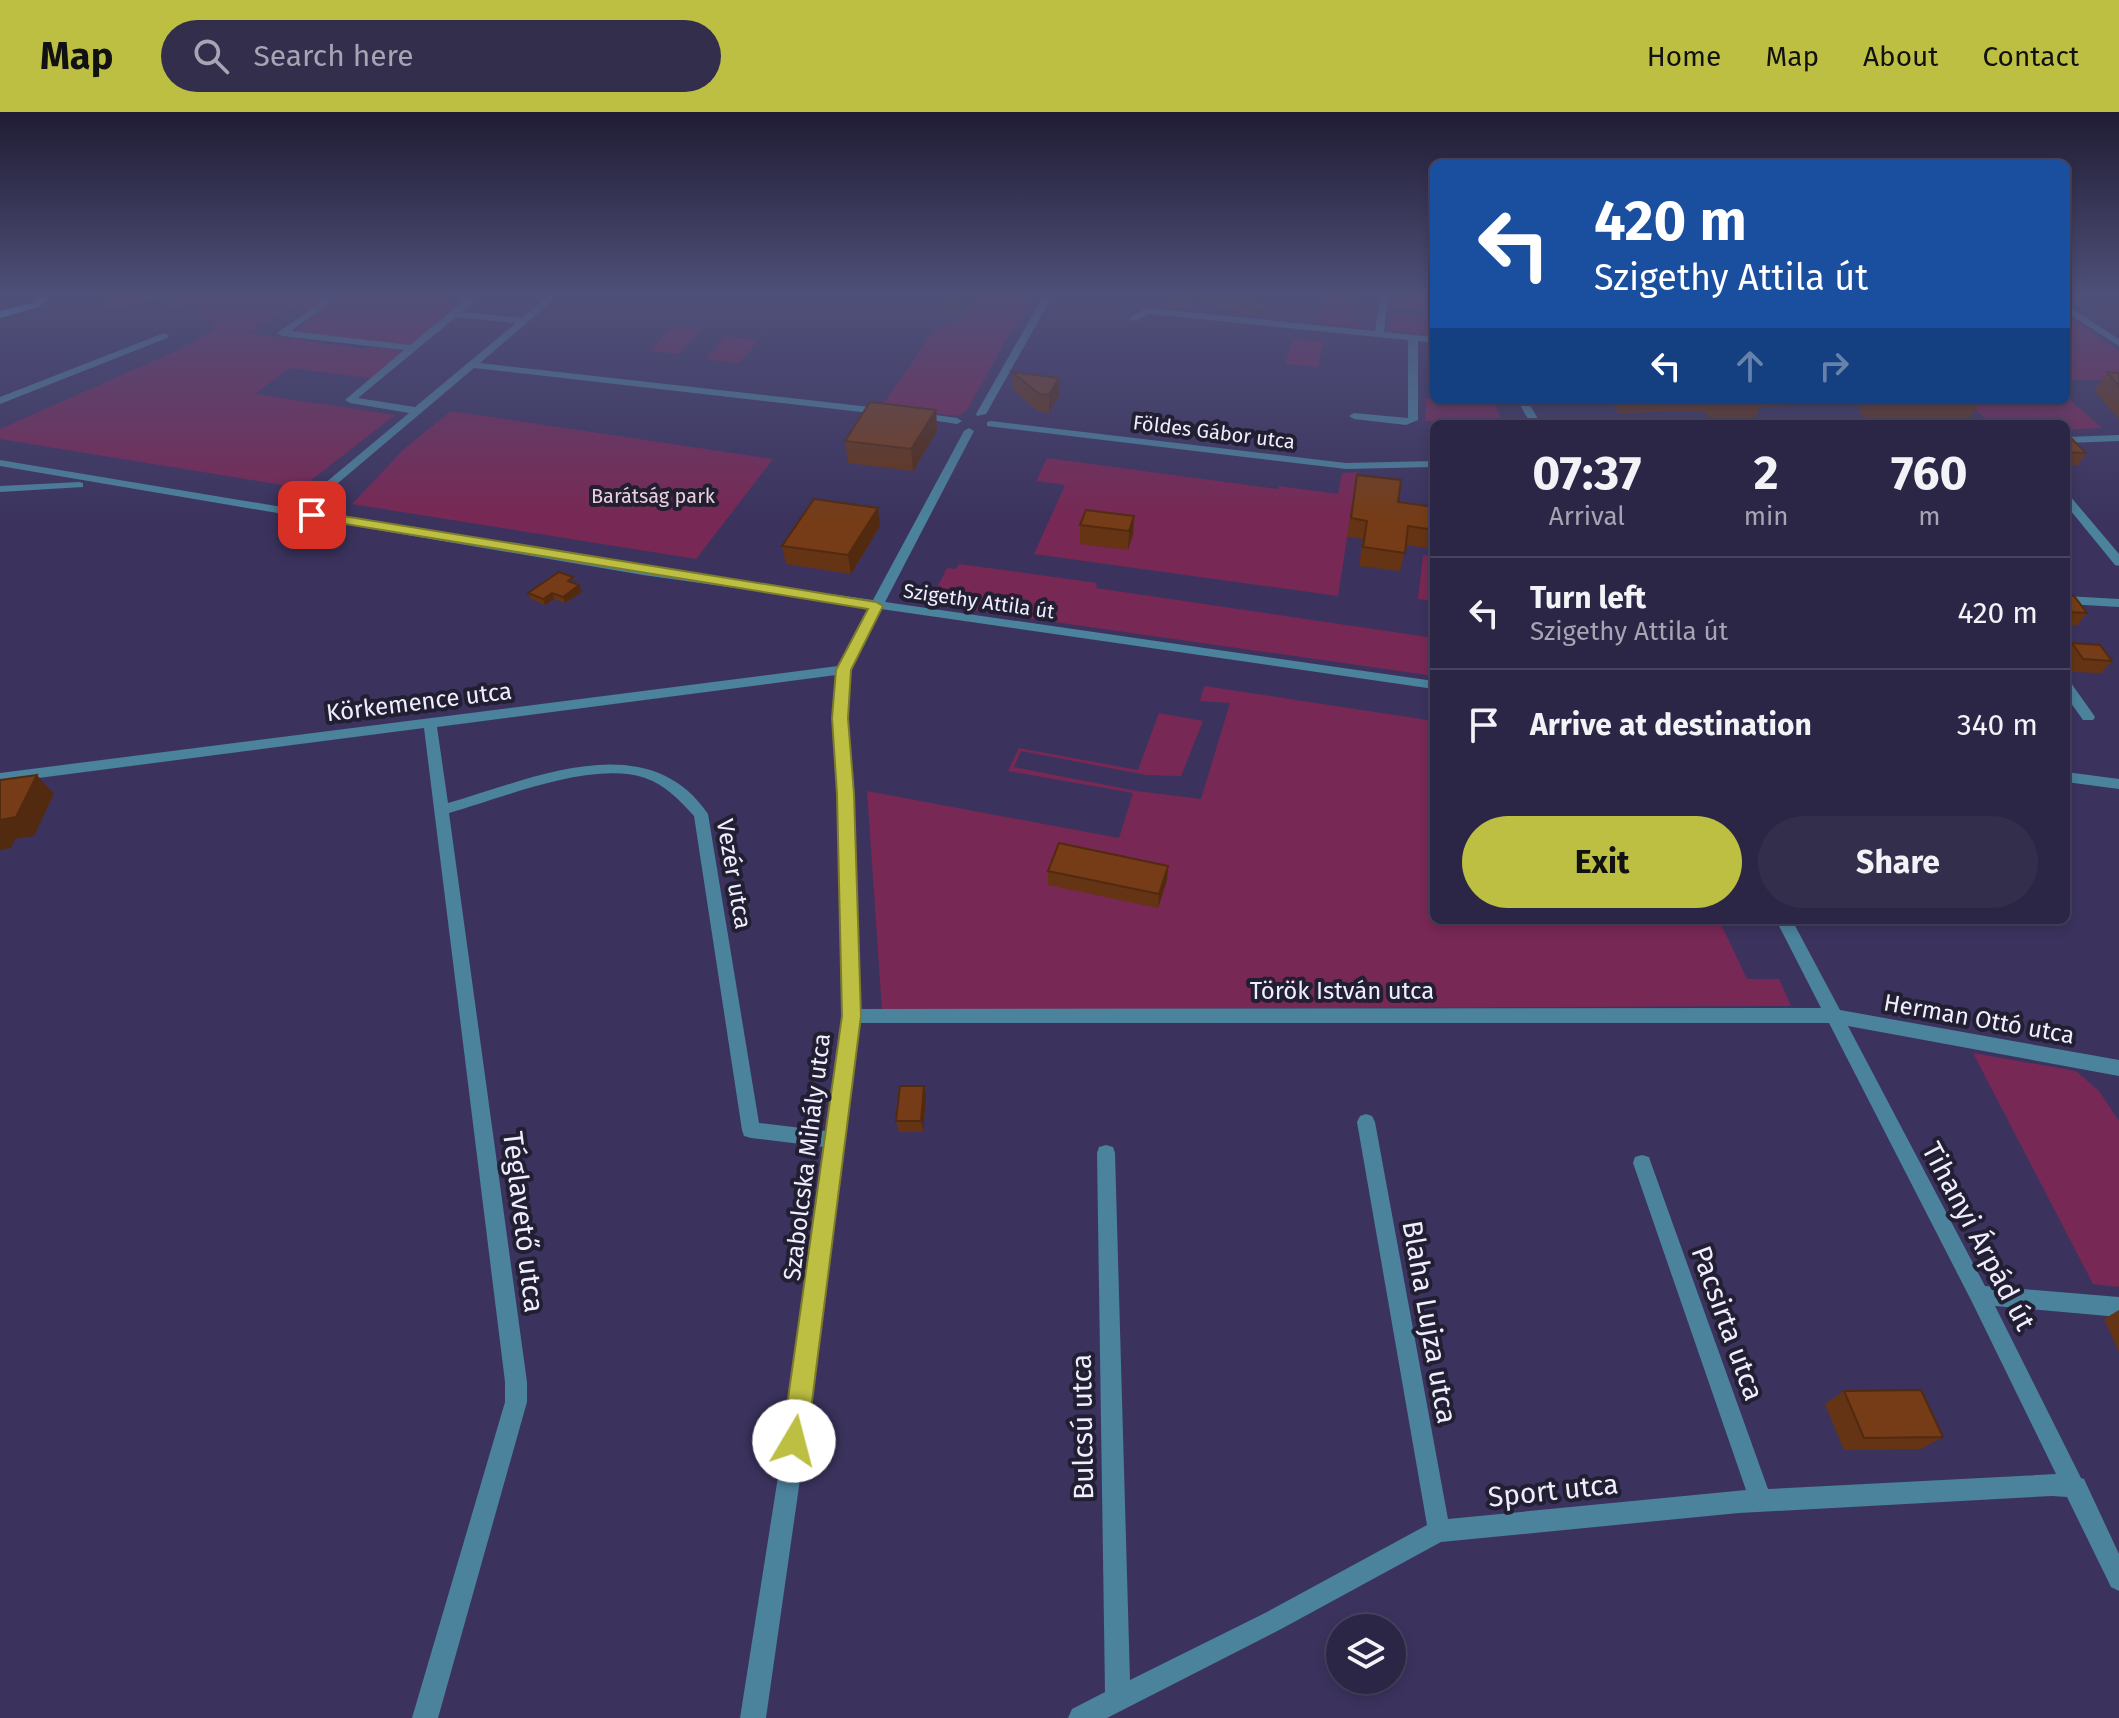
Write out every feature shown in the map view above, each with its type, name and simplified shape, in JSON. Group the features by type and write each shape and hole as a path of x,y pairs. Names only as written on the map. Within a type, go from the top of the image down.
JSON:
{"street":[{"path":"0,401 78,370"},
{"path":"385,370 350,400 419,411"},
{"path":"296,513 468,370"},
{"path":"517,370 957,421 965,415 981,414 991,424 983,430 969,431 959,428 957,421"},
{"path":"981,414 1006,370"},
{"path":"1354,416 1406,422 1413,420 1413,370"},
{"name":"Földes Gábor utca","path":"991,424 1346,466 1430,464"},
{"name":"Szabolcska Mihály utca","path":"753,1718 837,1140 851,1016 846,794 840,718 843,670 969,431"},
{"path":"2070,440 2119,438"},
{"name":"Szigethy Attila út","path":"0,463 876,606 1430,684"},
{"name":"Szigethy Attila út","path":"0,489 49,484 141,488"},
{"path":"2070,503 2119,562"},
{"path":"2070,600 2119,603"},
{"name":"Körkemence utca","path":"0,778 843,670"},
{"path":"2070,692 2088,717"},
{"name":"Téglavető utca","path":"425,1718 516,1402 516,1382 430,723"},
{"name":"Vezér utca","path":"443,810 571,773 631,769 669,783 701,814 751,1130 837,1140"},
{"path":"2070,778 2119,784"},
{"name":"Tihanyi Árpád út","path":"1786,924 1979,1295 2119,1579"},
{"name":"Török István utca","path":"851,1016 1832,1016"},
{"name":"Herman Ottó utca","path":"1832,1016 2119,1068"},
{"name":"Blaha Lujza utca","path":"1366,1122 1439,1531"},
{"name":"Bulcsú utca","path":"1106,1153 1118,1699"},
{"name":"Pacsirta utca","path":"1642,1163 1761,1501"},
{"path":"1979,1295 2119,1307"},
{"name":"Sport utca","path":"1081,1718 1275,1620 1439,1531 1761,1501 2052,1485 2076,1487"}],"green space":[{"path":"133,370 286,370 255,394 395,415 301,488 0,439 0,429"},
{"path":"304,370 386,370 376,379"},
{"path":"907,370 990,370 967,410 958,416 881,407"},
{"path":"2070,370 2119,370 2119,380 2070,380"},
{"path":"1426,398 1430,398 1430,404 1495,404 1501,420 1430,420 1425,421"},
{"path":"2070,400 2102,428 2070,430 2070,420 1987,420 1969,404 2070,404"},
{"name":"Barátság park","path":"451,411 773,459 696,559 352,504 404,449"},
{"path":"1047,458 1278,489 1279,486 1338,494 1342,473 1357,472 1338,596 1034,554 1065,485 1036,481"},
{"path":"1423,555 1430,556 1430,600 1418,599"},
{"path":"959,564 1097,583 1096,588 1430,637 1430,675 929,604 947,568 956,569"},
{"path":"1204,686 1430,720 1430,924 1721,924 1747,979 1779,979 1791,1006 882,1010 867,791 1119,838 1133,793 1008,771 1019,748 1138,770 1159,713 1203,721 1181,776 1146,775 1021,751 1014,767 1137,791 1201,799 1230,703 1200,701"},
{"path":"1973,1053 2076,1071 2099,1091 2119,1121 2119,1287 2093,1284"}],"building":[{"path":"1012,372 1059,378 1049,395 1039,394"},
{"path":"2107,372 2119,373 2119,386"},
{"path":"870,402 936,410 911,449 845,441"},
{"path":"2070,437 2086,453 2070,452"},
{"path":"1357,475 1401,480 1398,502 1430,506 1430,529 1408,526 1405,553 1363,547 1367,521 1351,518"},
{"path":"814,499 878,508 848,555 782,546"},
{"path":"1086,510 1134,516 1129,531 1080,525"},
{"path":"559,572 573,577 568,581 579,585 563,597 552,593 543,599 528,593"},
{"path":"2070,596 2074,596 2087,613 2070,612"},
{"path":"2072,643 2100,645 2112,661 2083,659"},
{"path":"37,775 16,817 0,820 0,780"},
{"path":"1059,843 1168,866 1159,894 1048,871"},
{"path":"900,1086 924,1086 921,1121 896,1121"},
{"path":"1921,1390 1943,1437 1864,1438 1844,1391"}],"route":[{"path":"312,515 643,571 876,606 843,670 840,718 846,794 851,1016 837,1140 794,1441"}]}
